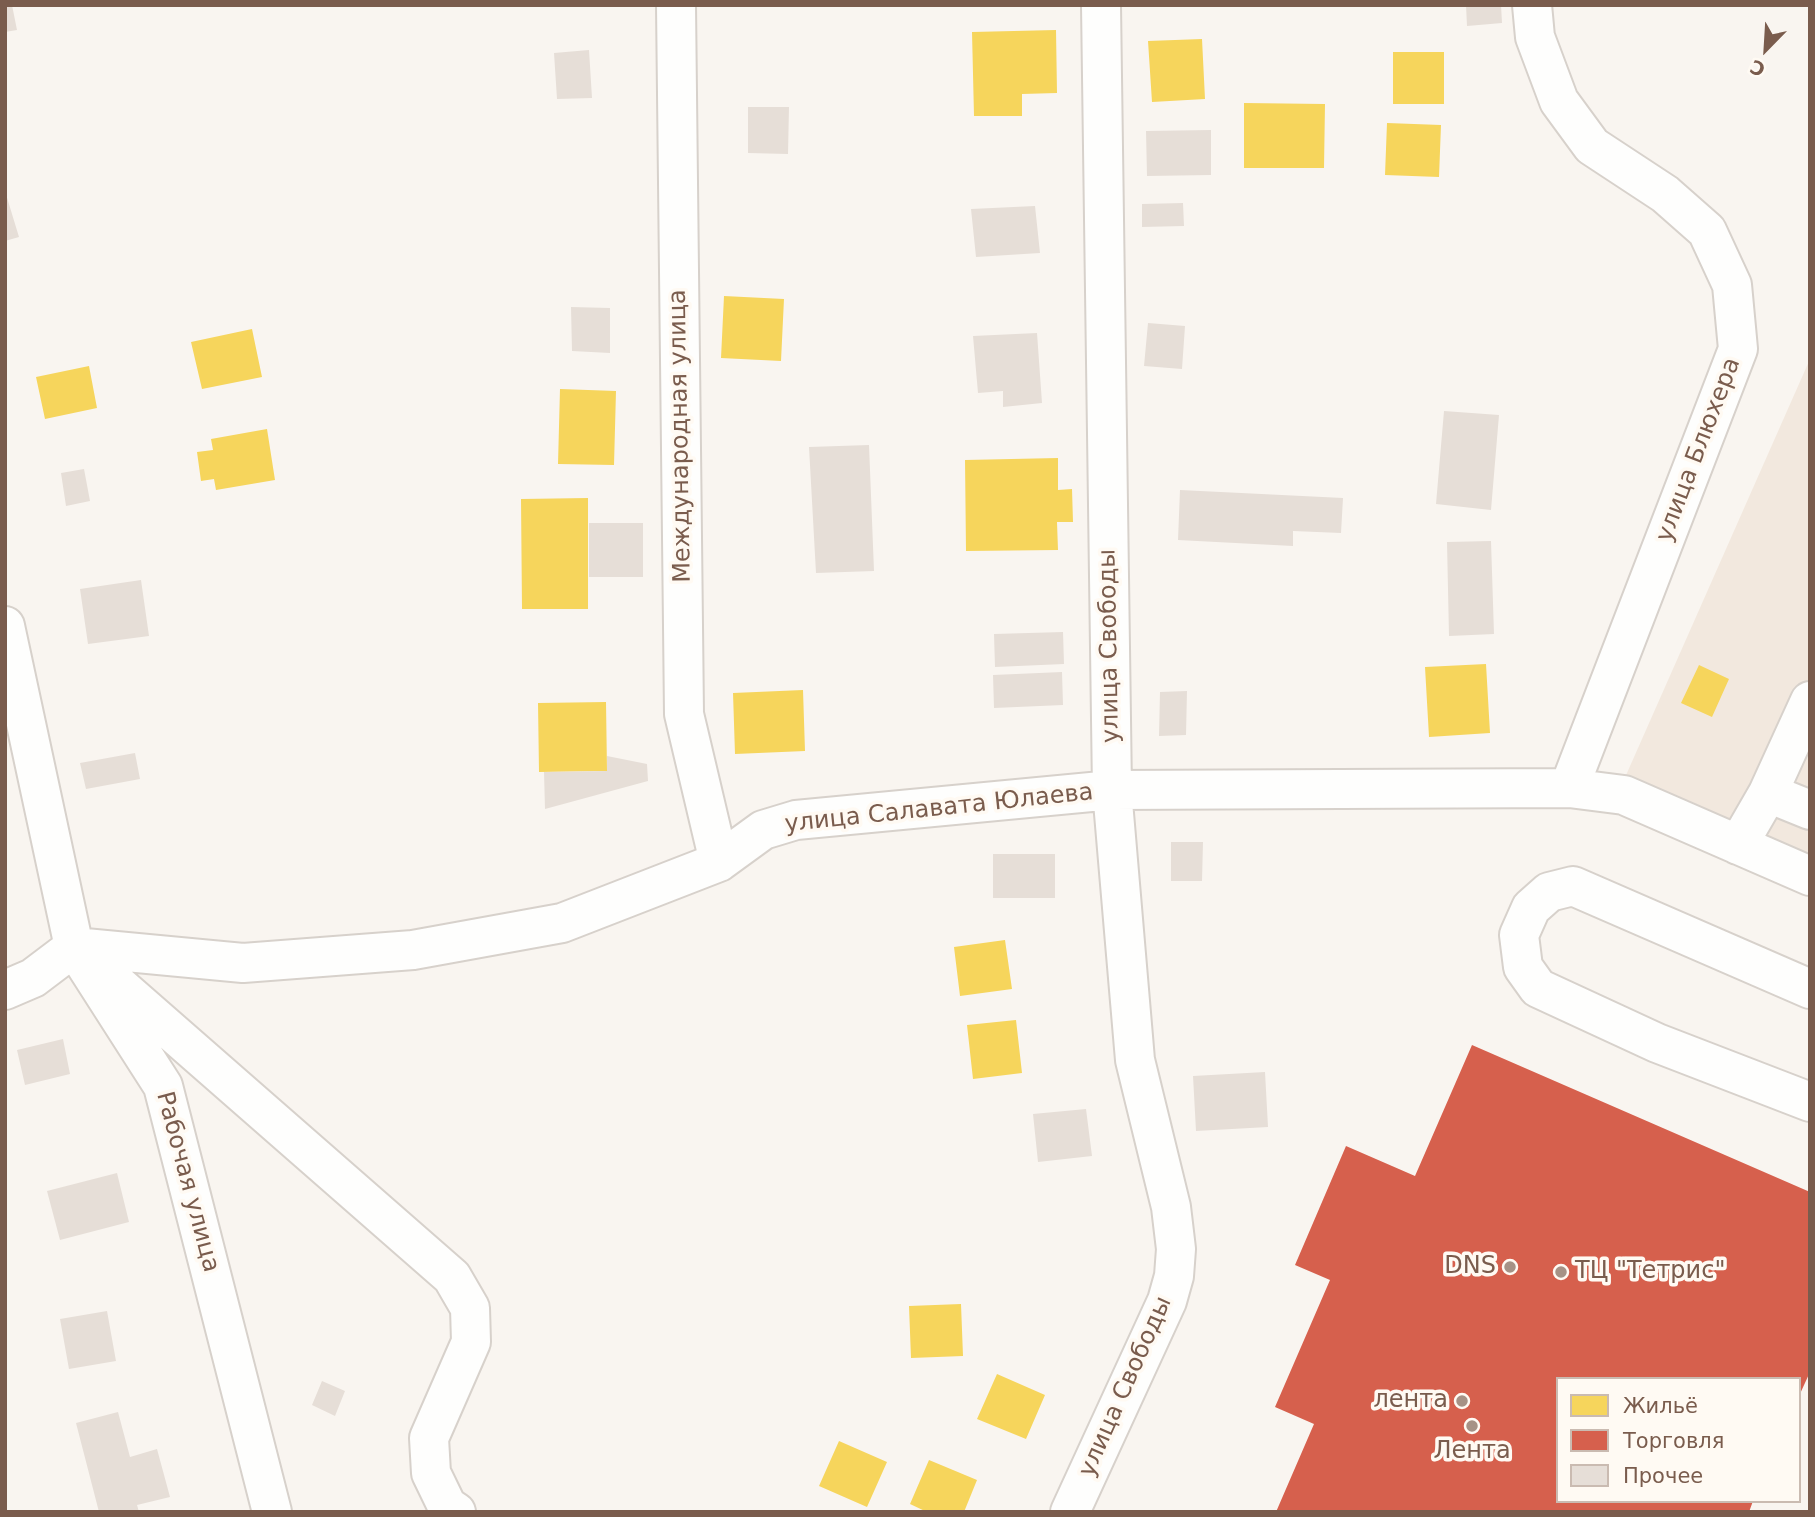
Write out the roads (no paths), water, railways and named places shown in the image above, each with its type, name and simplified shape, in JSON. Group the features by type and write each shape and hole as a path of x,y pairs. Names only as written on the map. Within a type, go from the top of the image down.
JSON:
{"street":[{"name":"Международная улица","path":"676,5 684,714 719,862"},
{"name":"улица Свободы","path":"1070,1512 1167,1301 1174,1276 1176,1249 1171,1207 1135,1060 1112,790 1101,5"},
{"name":"улица Блюхера","path":"1532,5 1535,37 1559,101 1592,146 1665,194 1707,232 1732,285 1738,349 1569,788"},
{"name":"Рабочая улица","path":"5,626 74,947 163,1086 272,1512"},
{"path":"1738,845 1768,793 1810,701"},
{"name":"улица Салавата Юлаева","path":"74,947 243,963 413,950 562,923 719,862 763,830 796,820 1112,790 1569,788 1623,795 1810,876"},
{"path":"1768,793 1810,810"},
{"path":"1810,989 1573,886 1549,892 1531,908 1519,935 1523,967 1538,988 1682,1053 1810,1102"},
{"path":"5,990 33,978 74,947 452,1277 470,1308 471,1342 429,1438 430,1473 447,1506 456,1512"}],"place":[{"name":"DNS","path":"1510,1267"},
{"name":"ТЦ \"Тетрис\"","path":"1561,1272"},
{"name":"лента","path":"1462,1401"},
{"name":"Лента","path":"1472,1426"}]}
